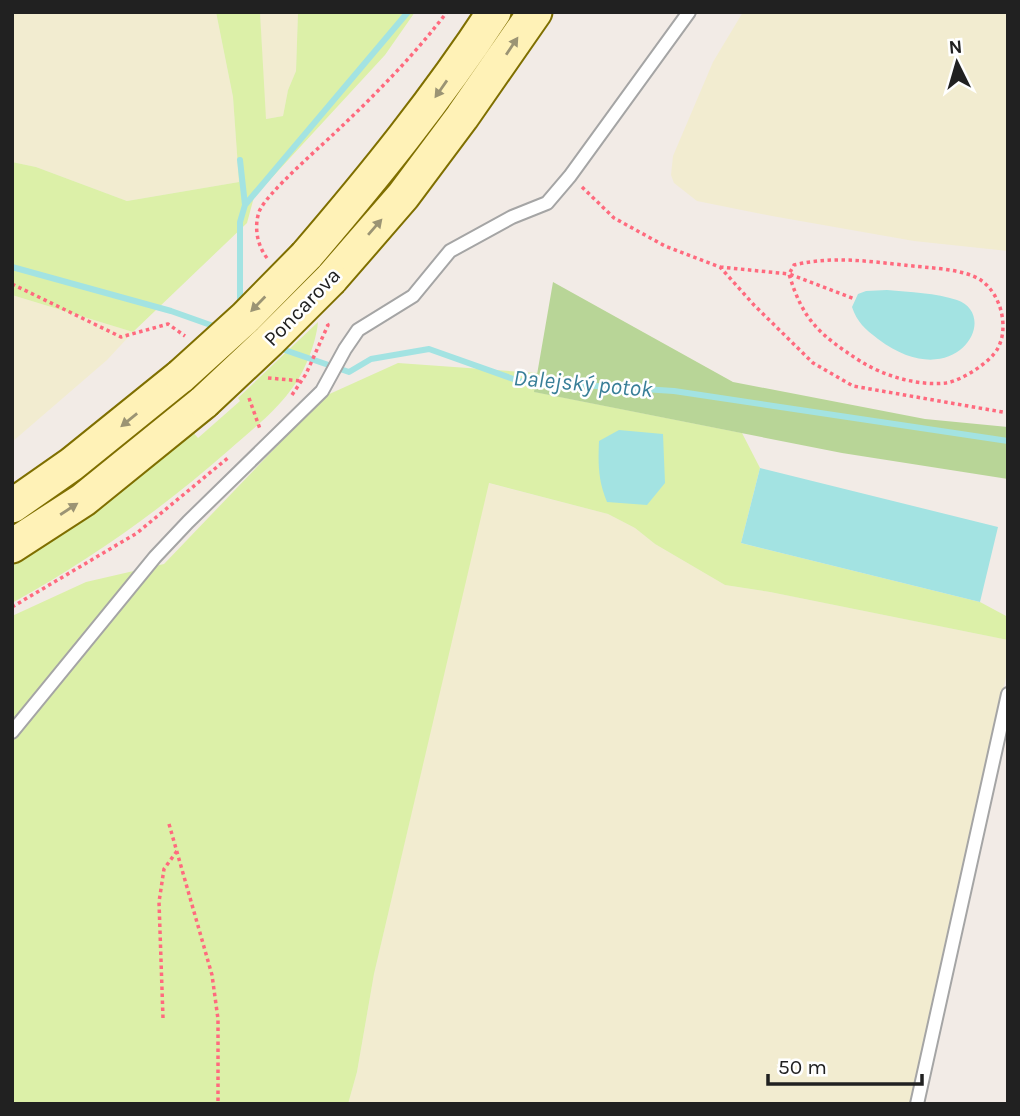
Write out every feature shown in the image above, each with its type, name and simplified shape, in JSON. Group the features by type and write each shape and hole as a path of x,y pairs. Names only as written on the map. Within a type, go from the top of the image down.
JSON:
{"main road":[{"name":"Poncarova","path":"12,506 72,464 181,376 245,318 306,256 376,175 494,12"},
{"name":"Poncarova","path":"12,546 83,500 204,402 331,279 418,176 463,117 535,12"}],"lane":[{"path":"12,732 155,557 321,391 358,330 413,296 450,251 512,217 547,203 570,176 689,12"},
{"path":"917,1104 1008,694"}],"path":[{"path":"272,265 261,250 256,230 259,210 362,106 447,12"},
{"path":"570,176 614,218 665,246 720,267 789,274 855,299"},
{"path":"841,258 956,272 981,280 996,298 1004,321 998,348 978,369 948,383 918,382 879,373 833,344 810,322 797,300 789,274 794,265 841,258"},
{"path":"720,267 813,363 853,386 1008,413"},
{"path":"12,285 121,337 168,324 189,338"},
{"path":"289,400 306,374 316,346 328,325 324,315"},
{"path":"262,378 302,381"},
{"path":"247,395 260,429"},
{"path":"252,436 270,419"},
{"path":"12,607 137,533 236,451"},
{"path":"169,824 212,975 218,1019 218,1104"},
{"path":"163,1018 159,902 164,869 177,851"}],"shaded area":[{"path":"12,12 216,12 233,97 239,182 127,201 36,167 12,162"},
{"path":"260,12 298,12 296,71 288,90 283,116 265,119"},
{"path":"743,12 1008,12 1008,251 914,241 697,201 674,183 671,175 673,156 713,62"},
{"path":"12,295 133,332 107,360 12,442"},
{"path":"488,483 608,514 725,585 1008,640 1008,668 911,1104 348,1104 357,1072 374,974"}],"green space":[{"path":"216,12 260,12 266,119 283,116 288,90 296,71 298,12 415,12 385,55 254,197 247,223 133,332 12,295 12,162 36,167 127,201 239,182 233,97"},
{"path":"553,282 733,382 925,419 1008,427 1008,479 842,453 534,392"},
{"path":"318,322 312,349 300,376 284,399 261,422 204,472 151,513 97,551 12,603 12,562 192,431 198,438 240,401 238,398"},
{"path":"398,363 537,373 535,392 742,433 760,468 741,543 980,602 1008,617 1008,640 725,585 608,514 489,483 374,974 357,1072 348,1104 12,1104 12,616 86,582 164,564 325,396"}],"water":[{"path":"887,290 932,294 957,300 970,309 974,321 972,335 963,347 949,356 929,360 905,355 869,332 852,307 858,294"},
{"path":"619,430 663,434 665,483 647,505 607,502 604,494 599,472 599,441"},
{"path":"760,468 998,527 980,602 741,543"}],"waterway":[{"path":"240,306 240,222 245,205 408,12"},
{"path":"240,160 245,205"},
{"name":"Dalejský potok","path":"12,267 171,311 219,328"},
{"name":"Dalejský potok","path":"276,347 349,372 371,359 429,349 519,381 674,391 1008,441"}]}
